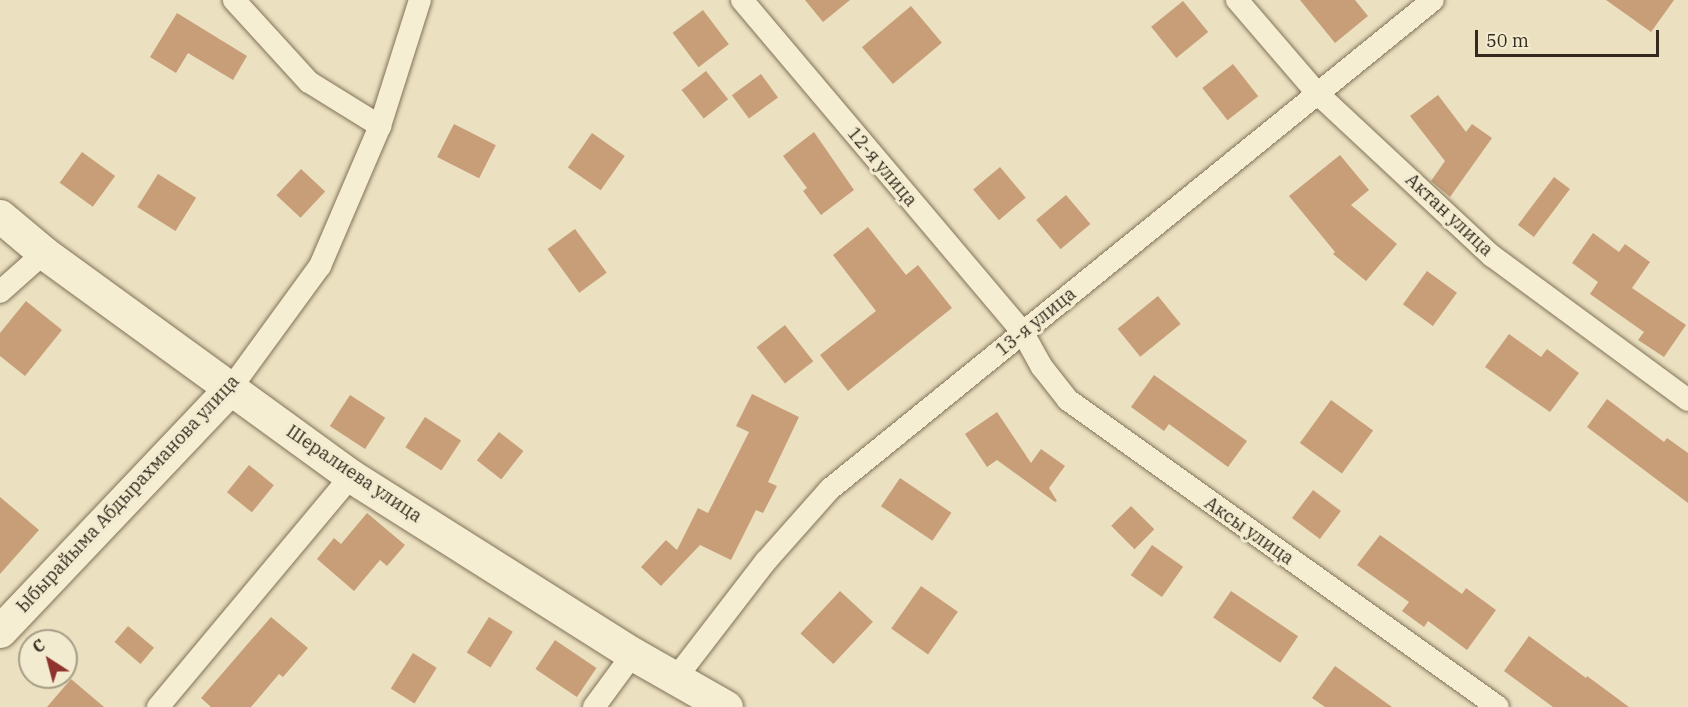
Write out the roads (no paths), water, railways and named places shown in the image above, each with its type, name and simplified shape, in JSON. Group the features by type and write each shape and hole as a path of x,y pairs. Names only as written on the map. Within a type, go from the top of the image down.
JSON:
{"street":[{"path":"234,0 309,82 380,126"},
{"name":"Ыбырайыма Абдырахманова улица","path":"0,631 231,388 320,266 380,126 420,0"},
{"name":"12-я улица","path":"742,0 1023,333"},
{"name":"Актан улица","path":"1237,0 1317,93 1492,256 1688,400"},
{"name":"13-я улица","path":"675,679 766,561 830,489 1433,0"},
{"name":"Шералиева улица","path":"0,216 44,253 351,476 633,654 726,707"},
{"path":"0,292 44,253"},
{"name":"Аксы улица","path":"1023,333 1042,367 1068,400 1120,440 1498,707"},
{"path":"158,707 351,476"},
{"path":"594,707 633,654"}]}
